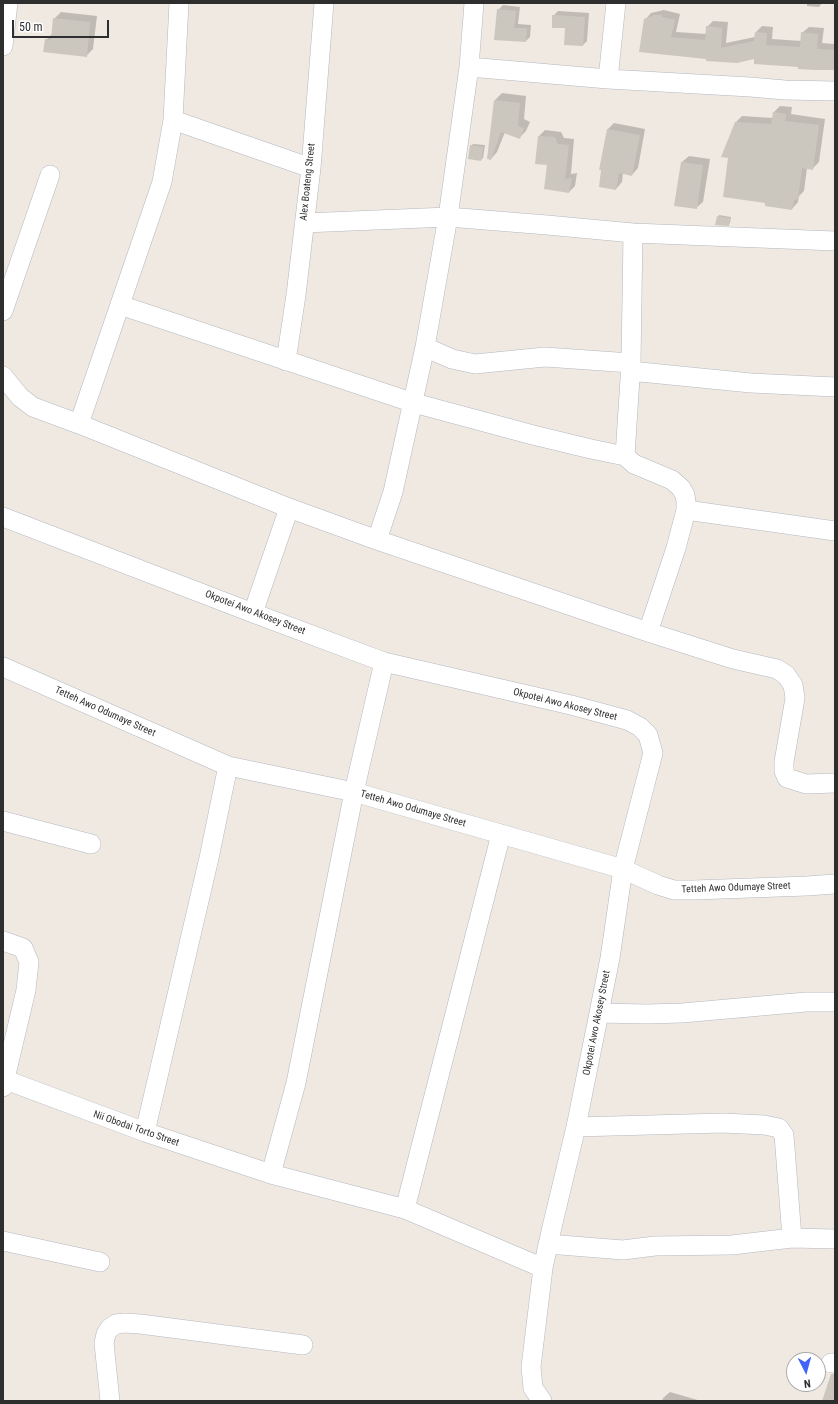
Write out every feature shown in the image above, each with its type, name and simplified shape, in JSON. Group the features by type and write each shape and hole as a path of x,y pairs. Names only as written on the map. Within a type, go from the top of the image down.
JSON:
{"street":[{"path":"3,46 8,3"},
{"path":"78,424 162,182 173,120 179,3"},
{"name":"Alex Boateng Street","path":"286,361 296,295 311,168 324,3"},
{"path":"377,540 393,492 414,403 425,347 448,218 469,67 474,3"},
{"path":"608,79 616,3"},
{"path":"469,67 608,79 785,90 835,91"},
{"path":"173,120 311,168"},
{"path":"3,311 50,175"},
{"path":"304,223 448,218 633,233 835,241"},
{"path":"625,456 631,367 633,233"},
{"path":"120,304 414,403 533,435 625,456 634,464 672,480 681,488 685,495 686,510 676,548 648,632"},
{"path":"425,347 452,359 475,364 546,357 751,383 835,387"},
{"path":"3,376 20,397 33,407 289,508 377,540 648,632 733,659 777,669 786,675 793,685 795,698 784,762 784,771 787,778 806,784 835,783"},
{"path":"253,613 289,508"},
{"path":"686,510 835,531"},
{"name":"Okpotei Awo Akosey Street","path":"3,517 384,662 571,705 627,720 640,727 648,735 653,753 623,869 610,958 600,1013 576,1127 543,1268 531,1367 533,1388 542,1401"},
{"path":"271,1174 296,1082 354,792 384,662"},
{"name":"Tetteh Awo Odumaye Street","path":"3,667 228,766 354,792 623,869 658,885 674,890 799,887 835,884"},
{"path":"145,1132 209,858 228,766"},
{"path":"3,821 91,844"},
{"path":"405,1209 501,834"},
{"path":"3,941 23,948 29,962 26,990 4,1082"},
{"path":"600,1013 682,1013 798,1003 835,1002"},
{"name":"Nii Obodai Torto Street","path":"4,1082 145,1132 271,1174 405,1209 543,1268"},
{"path":"576,1127 723,1123 764,1125 779,1128 784,1135 792,1238"},
{"path":"550,1236 624,1250 655,1246 732,1245 792,1238 835,1239"},
{"path":"3,1241 100,1262"},
{"path":"110,1401 104,1343 106,1334 110,1328 116,1324 140,1324 303,1345"}],"building":[{"path":"497,9 516,11 514,28 527,28 526,42 494,40"},
{"path":"552,15 585,17 583,46 564,45 565,28 552,28"},
{"path":"654,15 662,15 662,17 675,20 671,37 705,40 706,26 722,28 721,48 754,41 755,32 767,33 766,45 800,47 801,32 818,34 817,49 835,50 835,70 798,69 798,67 754,64 754,59 737,63 706,61 706,59 639,52 644,19"},
{"path":"53,18 90,22 87,57 43,52 45,39 51,40"},
{"path":"494,100 520,103 518,126 524,128 520,139 501,132 491,160 487,159"},
{"path":"773,112 786,114 785,121 819,125 813,170 802,168 798,199 794,200 792,210 765,206 765,203 723,197 728,158 721,157 735,122 771,124"},
{"path":"607,129 640,135 632,176 619,173 616,190 599,187 601,170 599,170"},
{"path":"538,136 555,137 558,144 569,145 565,179 572,178 569,193 544,189 547,165 535,164"},
{"path":"470,145 483,147 481,161 468,159"},
{"path":"681,162 703,165 697,209 674,206"},
{"path":"717,216 730,218 729,226 715,225"},
{"path":"831,1374 835,1374 835,1401 822,1401"}]}
